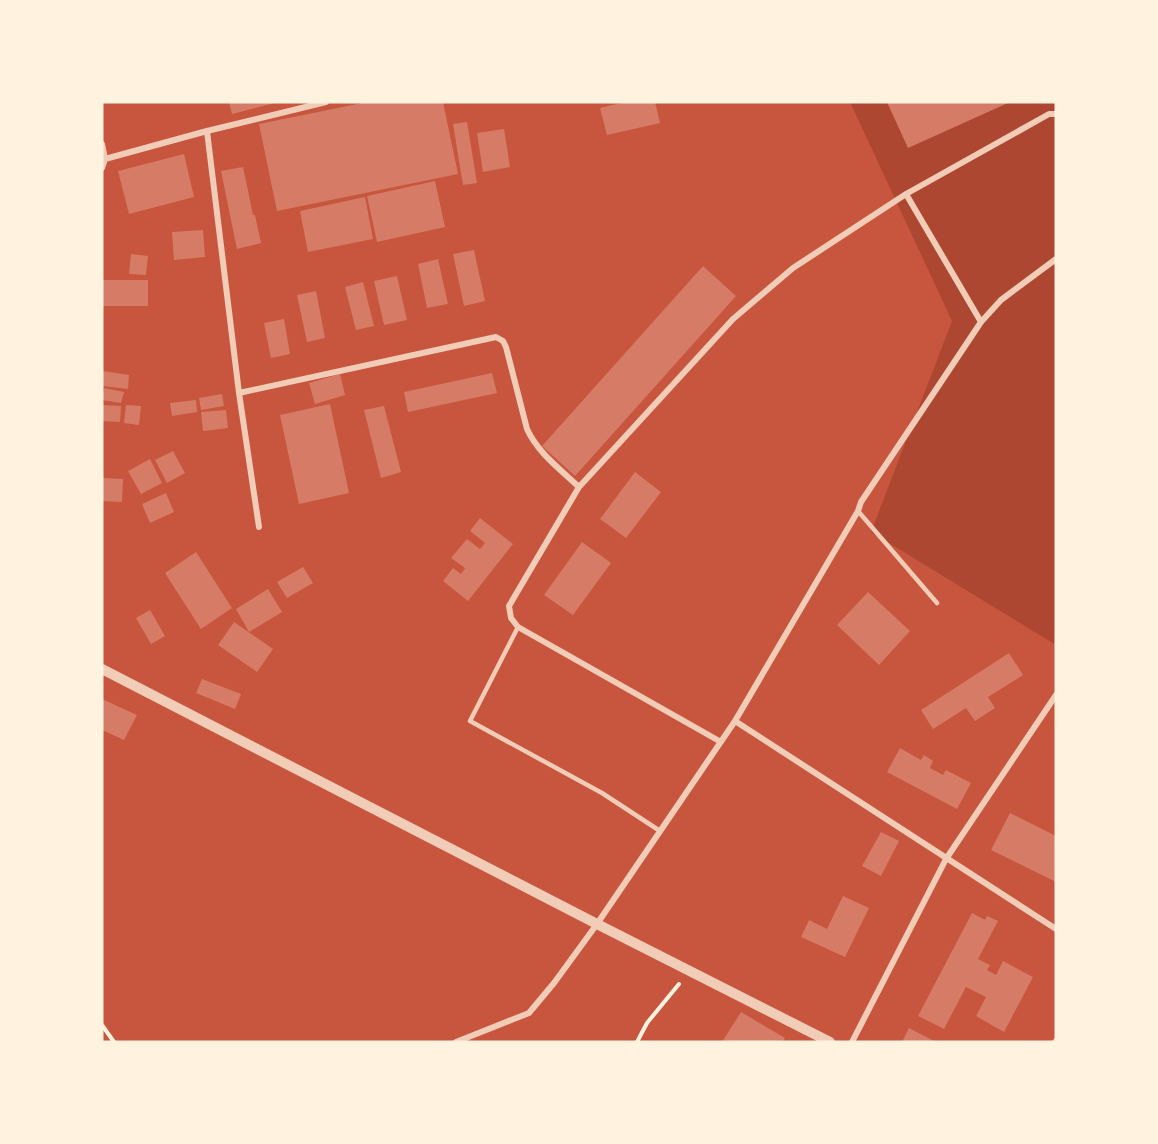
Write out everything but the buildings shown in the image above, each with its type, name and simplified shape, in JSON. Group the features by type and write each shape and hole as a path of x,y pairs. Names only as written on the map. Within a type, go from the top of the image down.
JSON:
{"street":[{"path":"105,159 302,105 326,102"},
{"path":"721,742 518,627 511,618 509,606 579,487 733,320 793,268 906,194 1048,114 1056,114"},
{"path":"207,131 239,393 259,527"},
{"path":"102,144 105,159 102,168"},
{"path":"906,194 981,322"},
{"path":"456,1042 529,1013 554,983 597,924 735,721 858,511 861,502 981,322 1000,300 1056,259"},
{"path":"239,393 496,337 506,346 527,429 532,439 541,451 579,487"},
{"path":"102,669 830,1042"},
{"path":"852,1042 946,859 1056,695"},
{"path":"735,721 1056,929"}],"lane":[{"path":"858,511 937,603"},
{"path":"518,627 470,721 602,794 660,831"}],"path":[{"path":"637,1042 647,1023 689,971"},
{"path":"102,1025 114,1042"}],"shaded area":[{"path":"850,102 1056,102 1056,645 871,532 952,321"}]}
